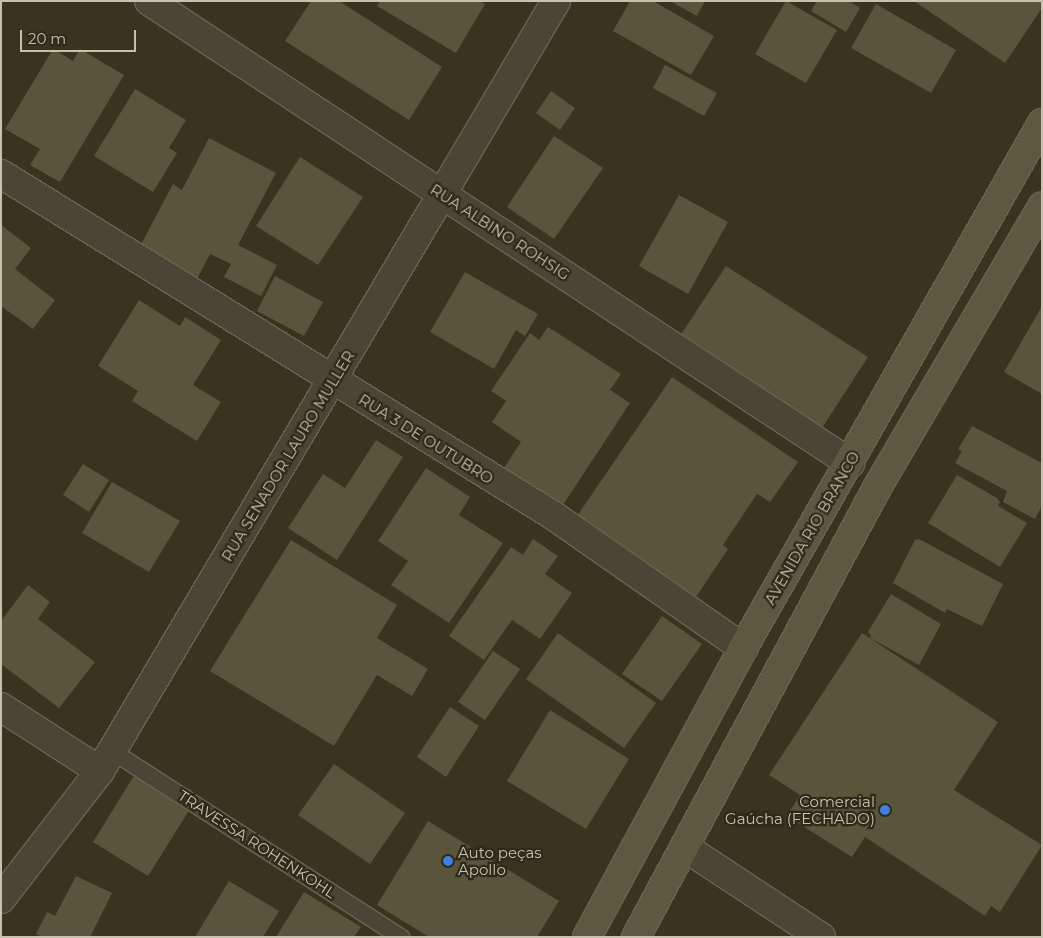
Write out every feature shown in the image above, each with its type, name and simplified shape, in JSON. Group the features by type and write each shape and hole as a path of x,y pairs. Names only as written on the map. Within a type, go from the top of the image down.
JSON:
{"main road":[{"name":"AVENIDA RIO BRANCO","path":"587,937 743,648 1042,123"},
{"path":"636,937 686,848 878,486 1042,206"}],"street":[{"name":"RUA ALBINO ROHSIG","path":"149,1 850,463"},
{"name":"RUA SENADOR LAURO MULLER","path":"1,899 106,761 333,382 556,1"},
{"name":"RUA 3 DE OUTUBRO","path":"1,174 333,382 554,516 743,648"},
{"path":"1,707 106,761"},
{"path":"686,848 821,937"}],"lane":[{"name":"TRAVESSA ROHENKOHL","path":"106,761 401,937"}],"building":[{"path":"311,1 339,1 442,67 409,120 285,41"},
{"path":"380,1 480,1 485,4 456,53 377,6"},
{"path":"630,1 653,1 714,36 691,75 613,31"},
{"path":"670,1 705,1 697,16"},
{"path":"786,1 837,30 806,83 755,54"},
{"path":"817,1 849,1 860,8 846,32 811,11"},
{"path":"914,1 1042,1 1042,8 1005,63"},
{"path":"876,4 956,50 931,93 851,48"},
{"path":"53,49 73,61 80,49 124,75 60,182 30,165 40,149 5,129"},
{"path":"665,65 717,93 704,116 653,88"},
{"path":"135,89 186,120 169,148 177,153 153,192 94,156"},
{"path":"551,91 575,108 560,130 536,113"},
{"path":"554,136 603,168 554,239 507,207"},
{"path":"209,138 276,173 238,245 277,265 261,296 224,277 231,264 210,254 195,283 137,252 173,184 182,190"},
{"path":"300,157 363,197 318,265 256,226"},
{"path":"679,195 728,222 688,294 639,266"},
{"path":"1,225 31,248 15,269 55,300 33,329 1,306"},
{"path":"726,266 868,357 820,431 678,339"},
{"path":"465,272 538,314 525,336 516,330 494,369 430,332"},
{"path":"275,276 323,302 304,336 257,311"},
{"path":"139,300 180,326 185,317 221,340 193,385 221,402 197,441 132,401 138,391 98,366"},
{"path":"1042,306 1042,394 1004,372"},
{"path":"548,327 621,374 610,390 630,403 557,514 498,477 521,442 492,422 506,401 491,391 530,333 539,340"},
{"path":"672,377 798,462 770,502 757,494 723,545 728,549 696,597 577,516"},
{"path":"972,426 1042,463 1042,506 1035,519 1003,502 1007,491 955,463 962,451 958,449"},
{"path":"376,440 403,457 337,560 288,528 323,474 345,488"},
{"path":"83,464 109,480 89,512 63,495"},
{"path":"426,468 470,497 459,515 503,543 449,623 391,585 408,561 378,541"},
{"path":"957,475 997,498 1000,502 998,506 1027,523 1000,567 928,523"},
{"path":"112,482 180,521 149,572 82,533"},
{"path":"533,539 558,556 545,574 572,593 540,639 512,620 484,660 449,636 511,547 523,555"},
{"path":"919,539 1003,584 982,626 947,609 945,613 893,583 915,540"},
{"path":"291,540 397,605 377,638 428,669 412,696 377,675 334,746 210,671"},
{"path":"28,585 50,602 38,619 95,662 59,708 1,664 1,621"},
{"path":"891,594 941,624 919,665 870,638 871,635 868,632"},
{"path":"662,616 702,644 662,701 622,674"},
{"path":"558,633 656,703 624,748 526,679"},
{"path":"862,633 998,722 954,790 1042,845 1000,912 991,906 985,916 865,837 852,857 787,816 800,795 769,775"},
{"path":"493,651 520,669 485,720 458,702"},
{"path":"450,707 479,726 446,777 417,757"},
{"path":"550,710 629,759 586,829 507,781"},
{"path":"334,764 405,813 370,864 298,815"},
{"path":"135,774 190,809 148,876 93,842"},
{"name":"Auto peças Apollo","path":"428,821 559,901 537,937 429,937 377,905"},
{"path":"76,876 112,893 91,935 94,937 42,937 36,934 47,912 55,916"},
{"path":"229,881 279,911 263,937 195,937"},
{"path":"304,892 361,927 354,937 276,937"}],"place":[{"name":"Comercial Gaúcha (FECHADO)","path":"885,810"},
{"name":"Auto peças Apollo","path":"448,861"}]}
